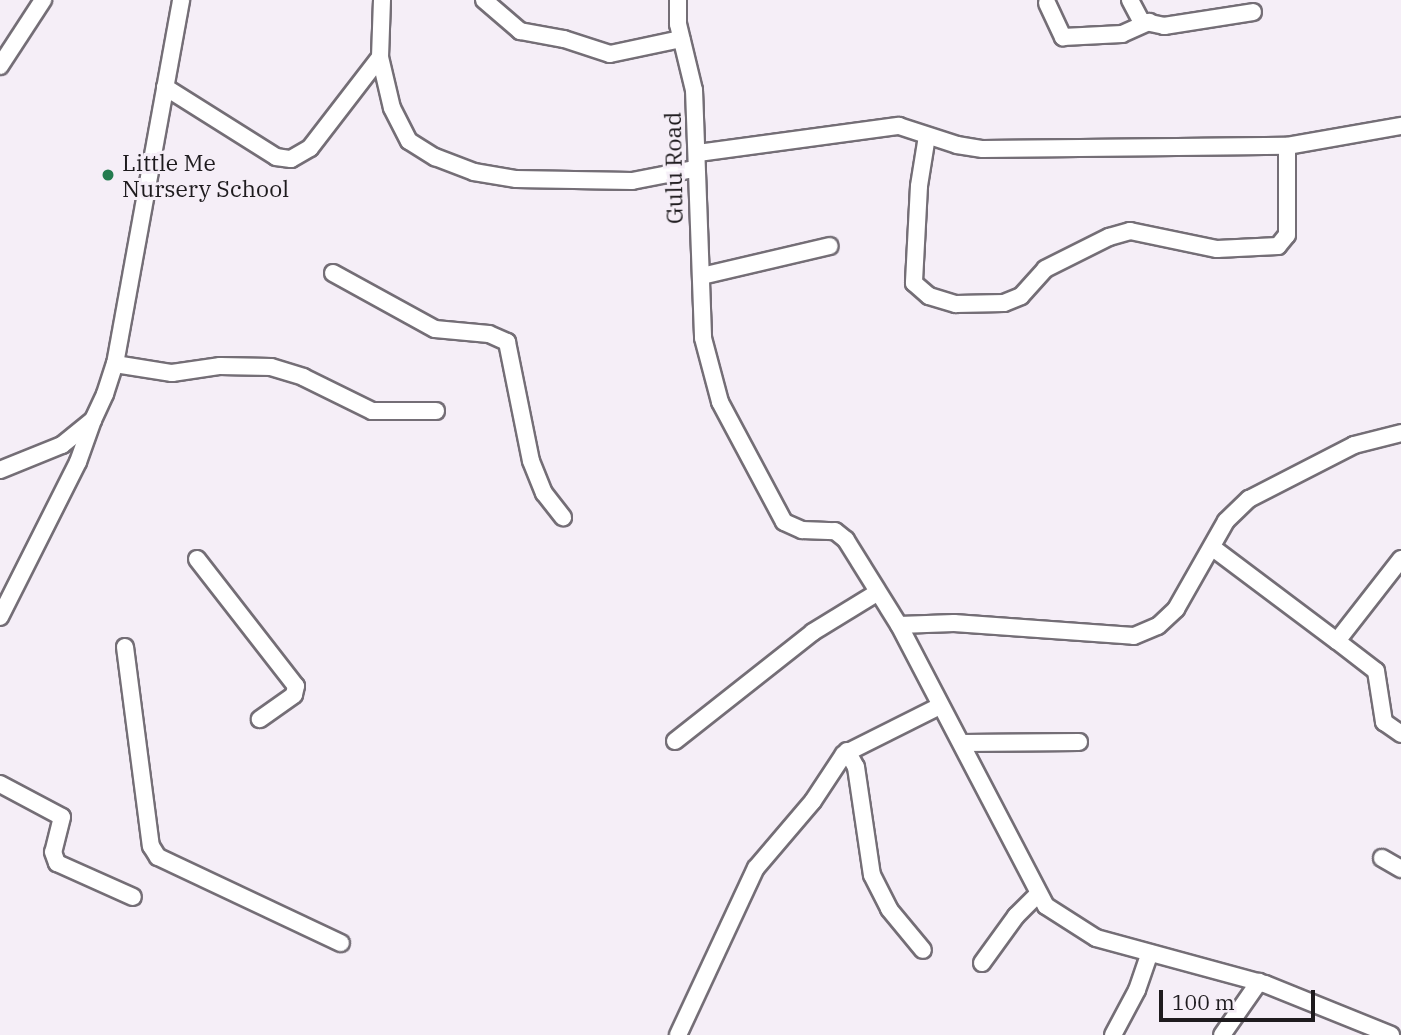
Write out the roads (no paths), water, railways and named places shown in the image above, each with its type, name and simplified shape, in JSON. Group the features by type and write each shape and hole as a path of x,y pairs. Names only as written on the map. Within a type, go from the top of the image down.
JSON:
{"street":[{"path":"0,66 43,0"},
{"path":"0,617 72,474 115,364 181,0"},
{"path":"382,0 380,57 392,108 409,141 474,172 516,179 632,181 694,169"},
{"path":"485,0 520,31 610,54 681,39"},
{"name":"Gulu Road","path":"678,0 681,39 694,90 698,153 694,169 702,276 703,338 720,402 784,522 802,530 835,531 846,540 875,594"},
{"path":"1129,0 1142,21 1164,26 1253,12"},
{"path":"1048,3 1063,37 1122,34 1149,22"},
{"path":"165,87 276,157 291,159 310,148 380,57"},
{"path":"698,153 899,126 927,136 983,149 1287,146 1401,126"},
{"path":"927,136 919,186 914,283 929,296 956,304 1004,303 1021,296 1045,269 1097,242 1130,231 1217,249 1278,246 1287,234 1287,146"},
{"path":"702,276 830,246"},
{"path":"333,273 435,328 489,334 507,342 531,461 544,492 563,517"},
{"path":"115,364 172,373 220,366 271,368 303,377 372,411 436,411"},
{"path":"0,470 62,445 93,420"},
{"path":"899,625 954,623 1134,636 1158,626 1176,609 1226,521 1249,499 1354,445 1401,433"},
{"path":"1213,548 1376,671 1384,722 1401,734"},
{"path":"197,559 296,686 294,695 260,719"},
{"path":"1337,641 1401,559"},
{"path":"675,741 788,650 875,594 899,625 938,707 962,743 1046,906 1079,929 1150,953 1259,982 1391,1035"},
{"path":"125,647 151,846 158,857 341,943"},
{"path":"678,1035 756,868 813,801 847,751 938,707"},
{"path":"962,743 1079,742"},
{"path":"847,751 856,767 872,876 889,909 923,950"},
{"path":"0,784 62,817 53,852 57,863 133,897"},
{"path":"1382,858 1401,869"},
{"path":"982,963 1016,916 1038,894"},
{"path":"1113,1035 1138,990 1150,953"},
{"path":"1222,1035 1259,982"}],"place":[{"name":"Little Me Nursery School","path":"108,175"}]}
